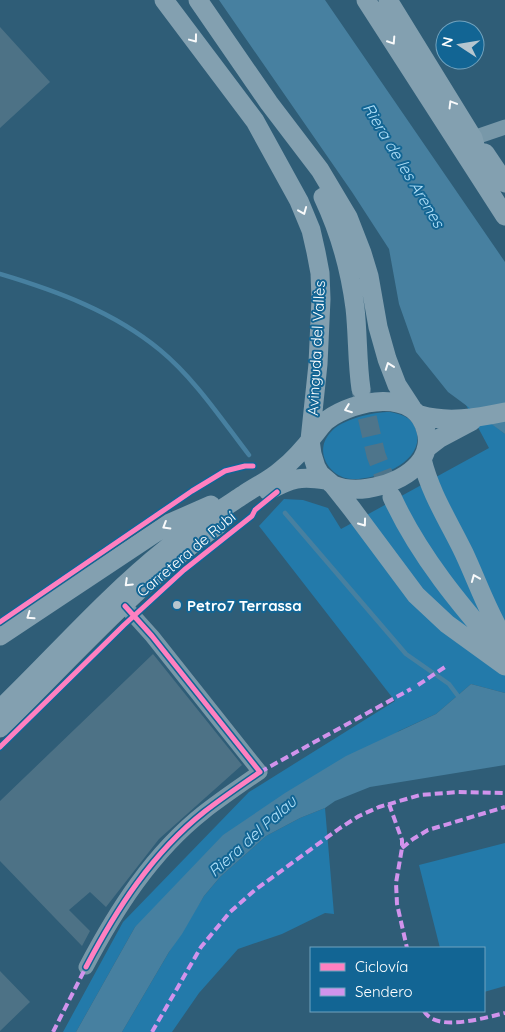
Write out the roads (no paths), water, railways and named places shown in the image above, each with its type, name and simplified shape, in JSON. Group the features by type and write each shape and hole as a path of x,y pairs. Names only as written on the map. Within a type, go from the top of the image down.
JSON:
{"main road":[{"name":"Avinguda del Vallès","path":"164,0 256,121 299,201 310,230 320,273 320,321 312,443"},
{"path":"198,0 269,103 320,170 348,217 369,276 378,327 387,359 397,385 426,430 426,479 456,537 484,632 505,666"},
{"path":"366,0 505,216"},
{"path":"388,0 472,138 476,152 505,199"},
{"path":"269,103 320,189 336,223 347,260 355,310 361,389"},
{"path":"256,121 289,161 314,200 338,265 345,309 358,363"},
{"path":"472,138 481,146 505,183"},
{"path":"505,412 477,418 444,420 416,412 396,402 362,404 349,408 326,421 312,443 316,467 330,482 416,595 447,624 484,632 505,640"},
{"path":"330,482 348,490 371,488 399,478 410,472 440,438 477,418"},
{"name":"Carretera de Rubí","path":"4,700 164,550 188,531 281,470 312,443"},
{"name":"Carretera de Rubí","path":"0,728 83,645 182,553 248,503 287,481 298,478 330,482"},
{"path":"0,636 170,523 243,494"},
{"path":"392,497 431,565 505,656"},
{"path":"4,700 27,691 71,651 83,645"}],"street":[{"path":"472,138 505,127"},
{"path":"86,967 119,908 145,873 202,813 260,772 152,636 125,606"}],"water":[{"name":"Riera de les Arenes","path":"219,0 325,0 505,262 505,434 448,392 416,352 399,304 389,249 352,192"},
{"name":"Riera del Palau","path":"471,684 505,693 505,765 370,787 335,801 325,808 300,818 266,836 220,877 204,896 122,1032 76,1032 135,927 223,835 285,793 346,756 436,714"}],"waterway":[{"path":"0,274 64,295 84,304 124,324 160,350 173,361 208,400 249,455"},
{"path":"285,513 406,654 449,684 461,700"}],"tunnel":[{"path":"361,390 376,455 392,497"}],"place":[{"name":"Petro7 Terrassa","path":"177,605"}]}
